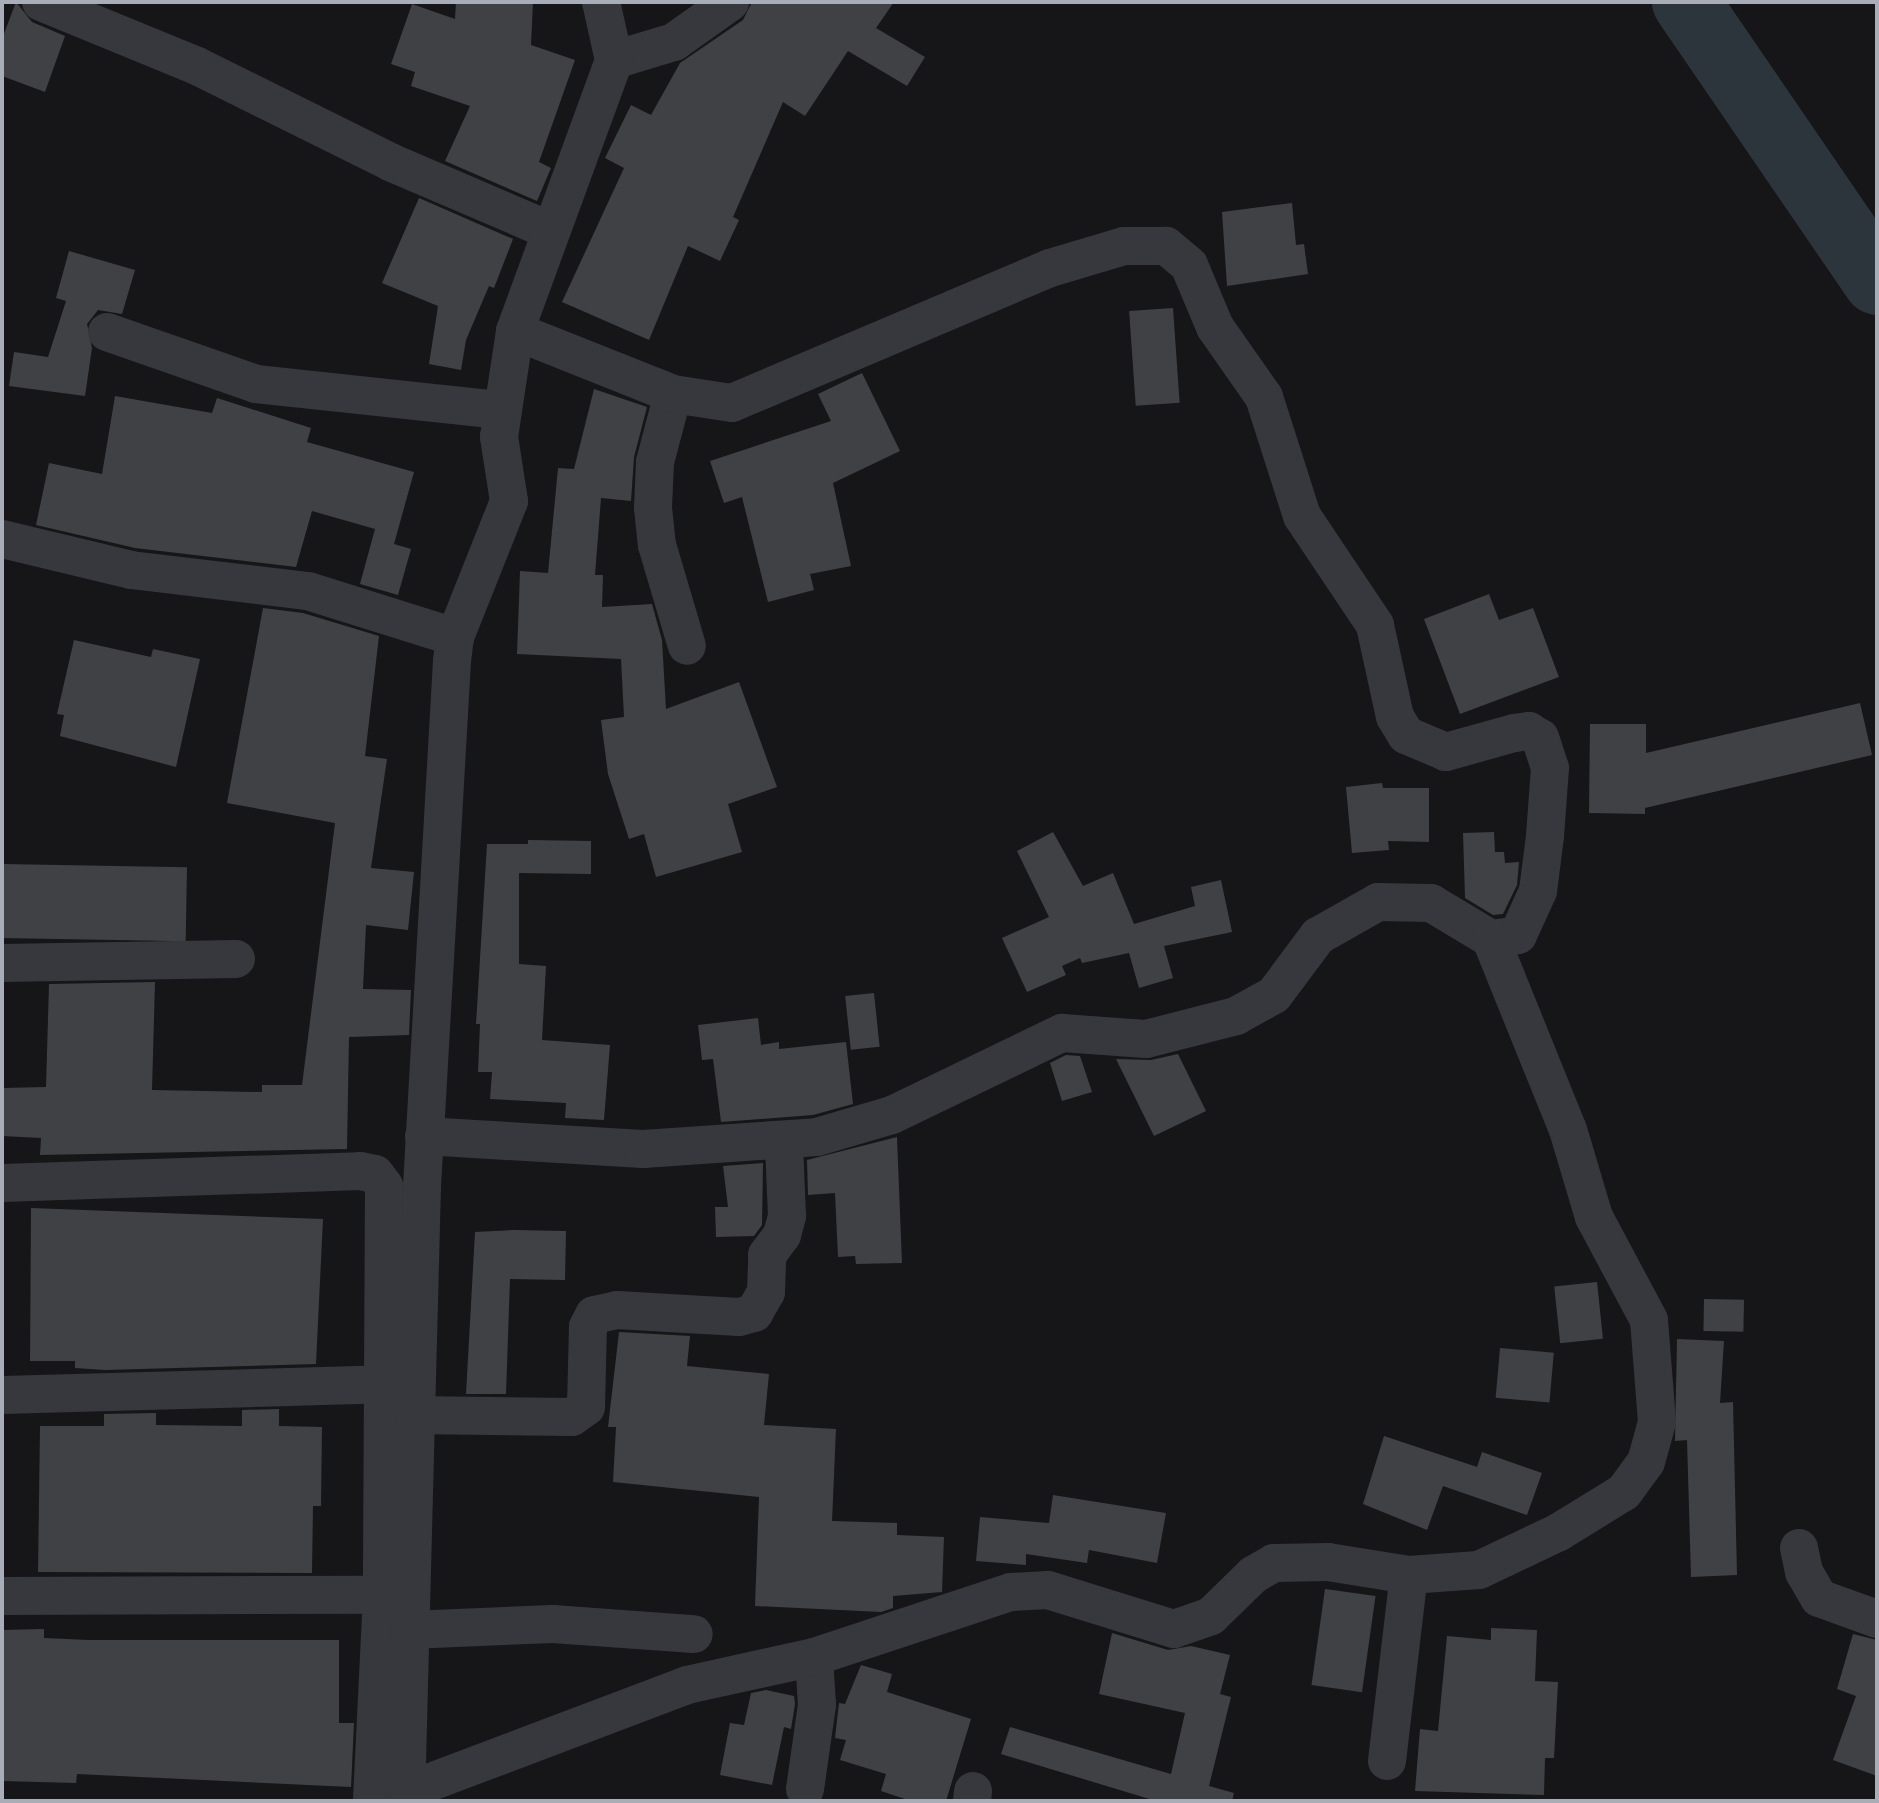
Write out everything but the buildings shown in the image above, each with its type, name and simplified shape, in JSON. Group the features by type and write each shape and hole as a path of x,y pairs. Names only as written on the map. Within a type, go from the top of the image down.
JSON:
{"street":[{"path":"41,2 197,66 390,162 551,231"},
{"path":"395,1798 409,1630 413,1415 424,1136 455,637 509,501 500,451 501,410 515,331 614,60 601,2"},
{"path":"614,60 674,42 730,2"},
{"path":"515,331 673,394 711,403 748,399 1050,268 1124,246 1166,246 1179,253 1215,327 1274,416 1302,516 1375,625 1395,717 1406,735 1446,752 1529,731 1547,749 1538,891 1518,935 1491,939"},
{"path":"107,332 256,384 501,410"},
{"path":"673,394 655,462 653,508 657,545 687,646"},
{"path":"2,539 131,570 308,591 455,637"},
{"path":"395,1798 687,1685 814,1657 1011,1592 1048,1590 1174,1629 1211,1616 1253,1575 1274,1563 1328,1562 1409,1575 1479,1570 1586,1516 1636,1478 1653,1445 1657,1422 1649,1320 1594,1217 1568,1130 1491,939 1431,903 1378,902 1318,936 1274,995 1236,1016 1146,1039 1062,1033 892,1115 784,1143 643,1149 424,1136"},
{"path":"2,963 236,959"},
{"path":"413,1415 572,1417 586,1407 587,1343 594,1315 617,1310 739,1317 754,1313 766,1292 767,1255 782,1235 787,1216 784,1143"},
{"path":"2,1183 360,1171 375,1174 384,1186 382,1595 395,1798"},
{"path":"2,1395 384,1384"},
{"path":"1799,1548 1804,1572 1819,1598 1877,1619"},
{"path":"1387,1761 1409,1575"},
{"path":"2,1596 382,1595"},
{"path":"409,1630 553,1624 694,1634"},
{"path":"805,1789 817,1705 814,1657"}],"waterway":[{"path":"1686,2 1877,281"}]}
